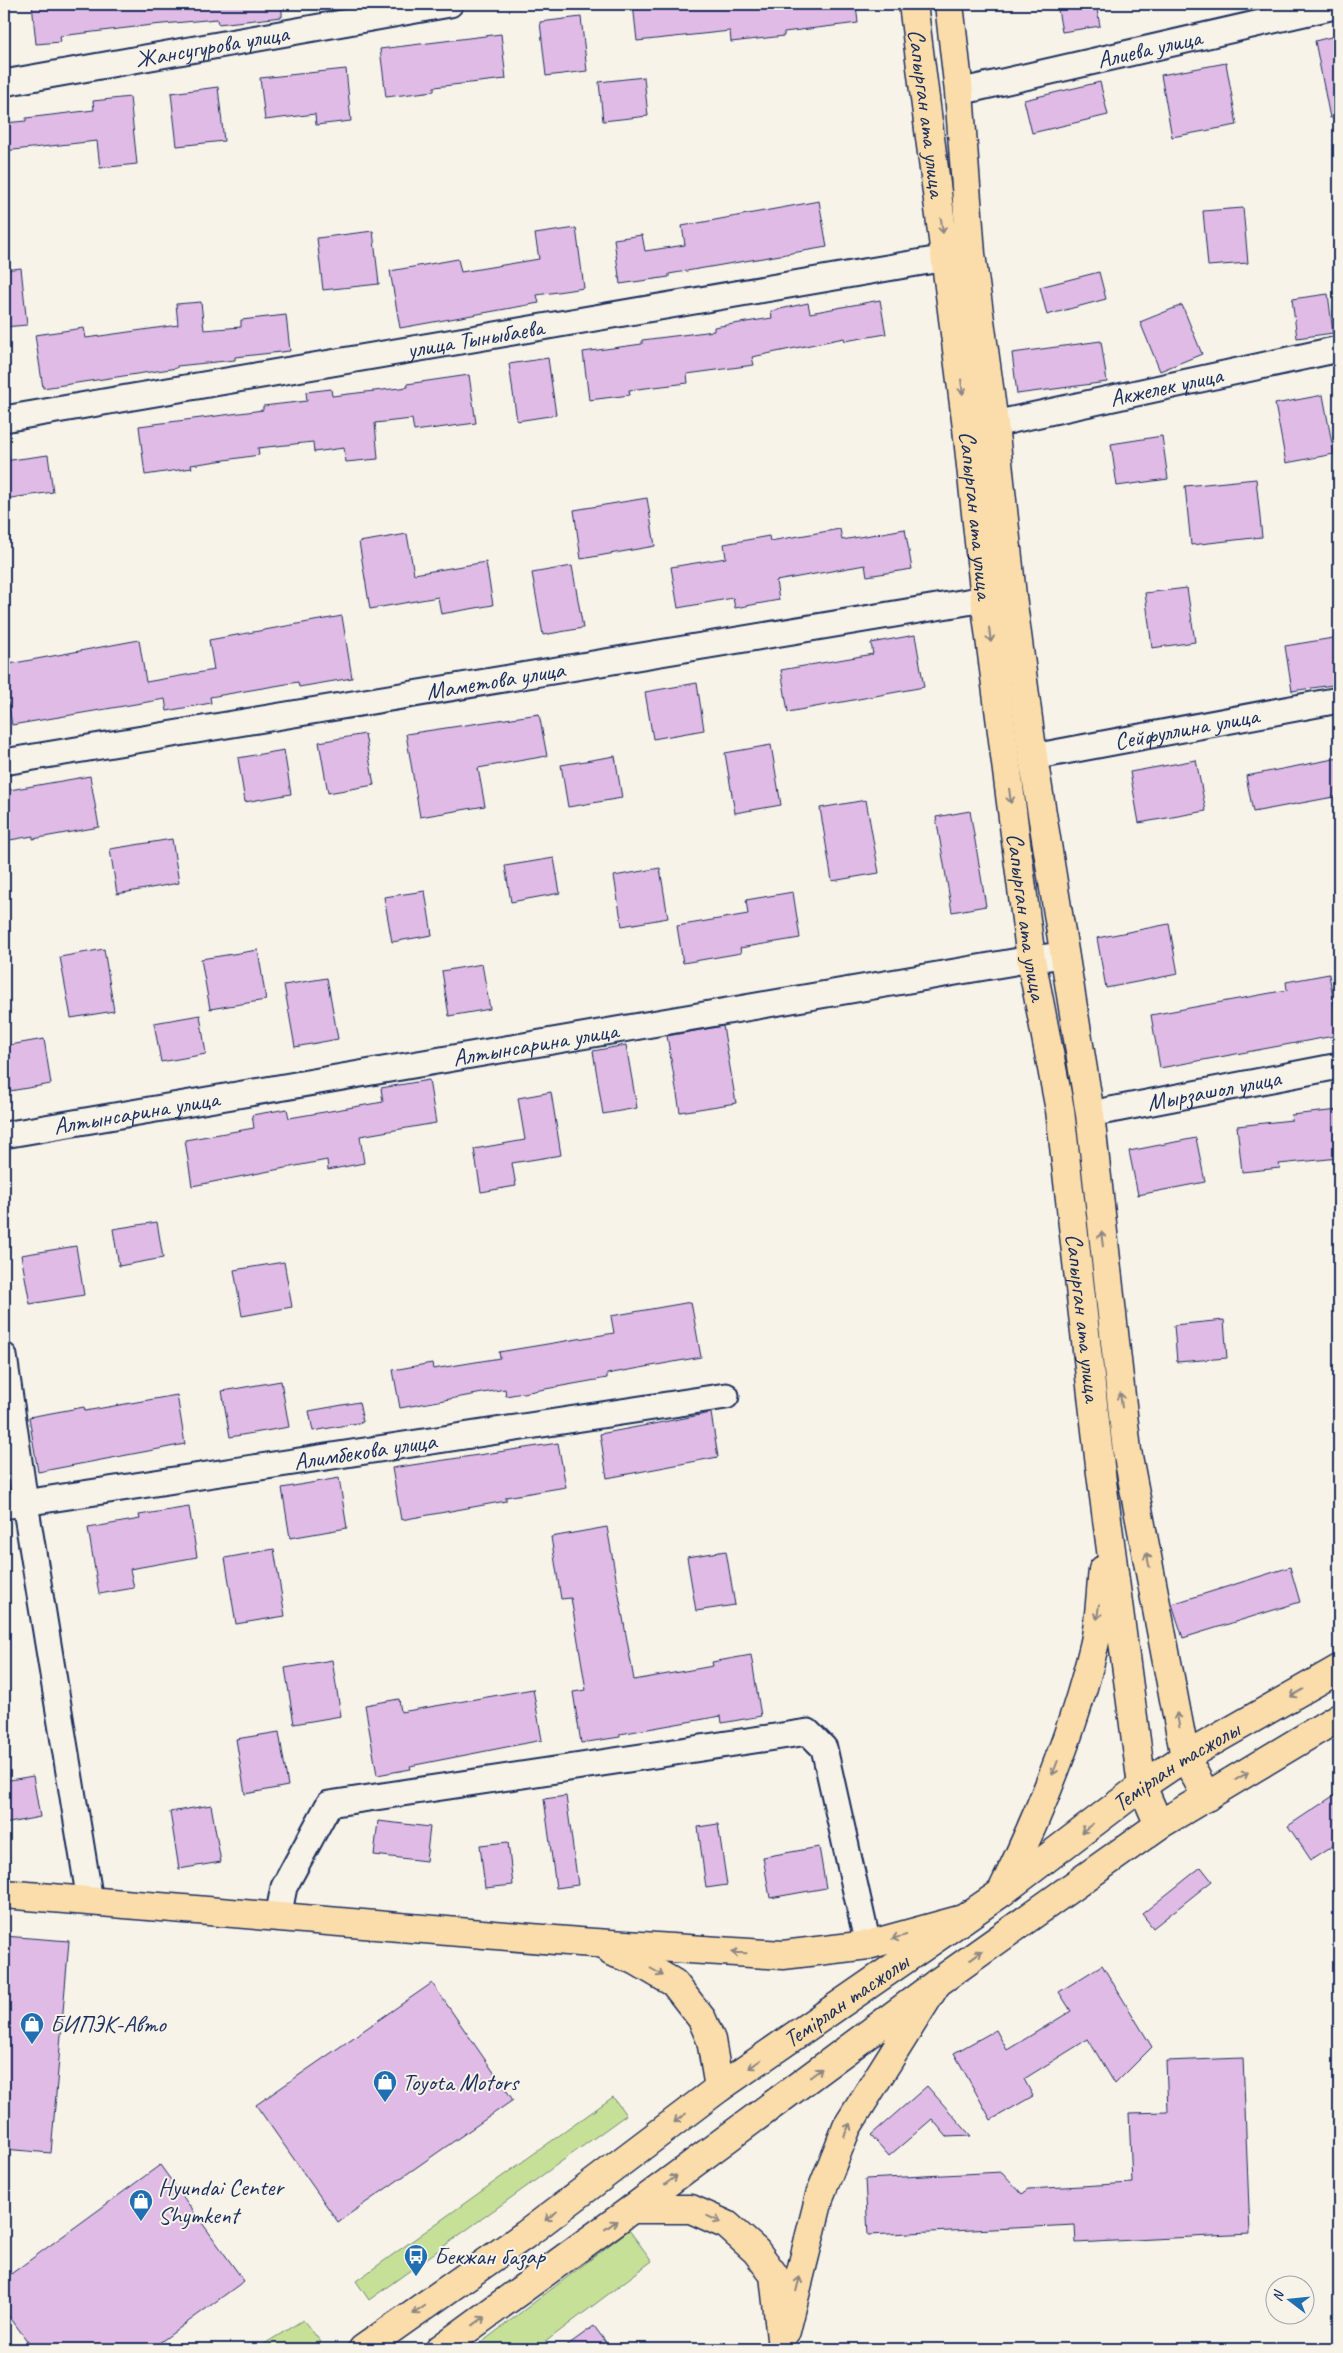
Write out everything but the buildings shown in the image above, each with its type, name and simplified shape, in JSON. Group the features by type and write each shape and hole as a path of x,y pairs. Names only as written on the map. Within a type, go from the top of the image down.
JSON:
{"main road":[{"name":"Сапырган ата улица","path":"913,4 968,428 985,599 1031,959 1060,1110 1108,1528 1142,1786 1159,1825"},
{"name":"Сапырган ата улица","path":"949,4 959,92 971,254 994,424 1012,596 1033,757 1090,1114 1127,1451 1185,1757 1207,1797"},
{"path":"1001,1893 1031,1832 1073,1720 1094,1644 1108,1528"},
{"name":"Темірлан тасжолы","path":"363,2349 525,2235 719,2088 1001,1893 1142,1786 1185,1757 1339,1669"},
{"name":"Темірлан тасжолы","path":"440,2349 937,1984 1159,1825 1339,1717"},
{"path":"4,1894 579,1942 783,1954 868,1945 963,1919"},
{"path":"579,1942 635,1960 674,1982 702,2019 708,2033 719,2088"},
{"path":"782,2349 820,2196 847,2127 937,1984"},
{"path":"632,2209 691,2209 727,2226 756,2251 774,2275 782,2349"}],"street":[{"name":"Жансугурова улица","path":"4,83 450,4"},
{"name":"Алиева улица","path":"959,92 1339,5"},
{"name":"улица Тыныбаева","path":"4,419 946,258"},
{"name":"Акжелек улица","path":"994,424 1339,349"},
{"name":"Маметова улица","path":"4,762 985,599"},
{"name":"Сейфуллина улица","path":"1033,757 1339,700"},
{"name":"Алтынсарина улица","path":"4,1135 1031,959 1065,955"},
{"name":"Мырзашол улица","path":"1090,1114 1339,1066"},
{"path":"4,1356 14,1505 90,1901"},
{"name":"Алимбекова улица","path":"14,1505 726,1396"},
{"path":"278,1917 284,1886 329,1804 808,1732 824,1748 868,1945"}],"green space":[{"path":"613,2097 626,2115 369,2300 356,2281"},
{"path":"629,2230 652,2261 536,2349 473,2349"},
{"path":"303,2320 321,2342 310,2349 256,2349"}],"place":[{"name":"БИПЭК-Авто","path":"32,2045"},
{"name":"Toyota Motors","path":"385,2103"},
{"name":"Hyundai Center Shymkent","path":"141,2222"},
{"name":"Бекжан базар","path":"416,2277"}]}
